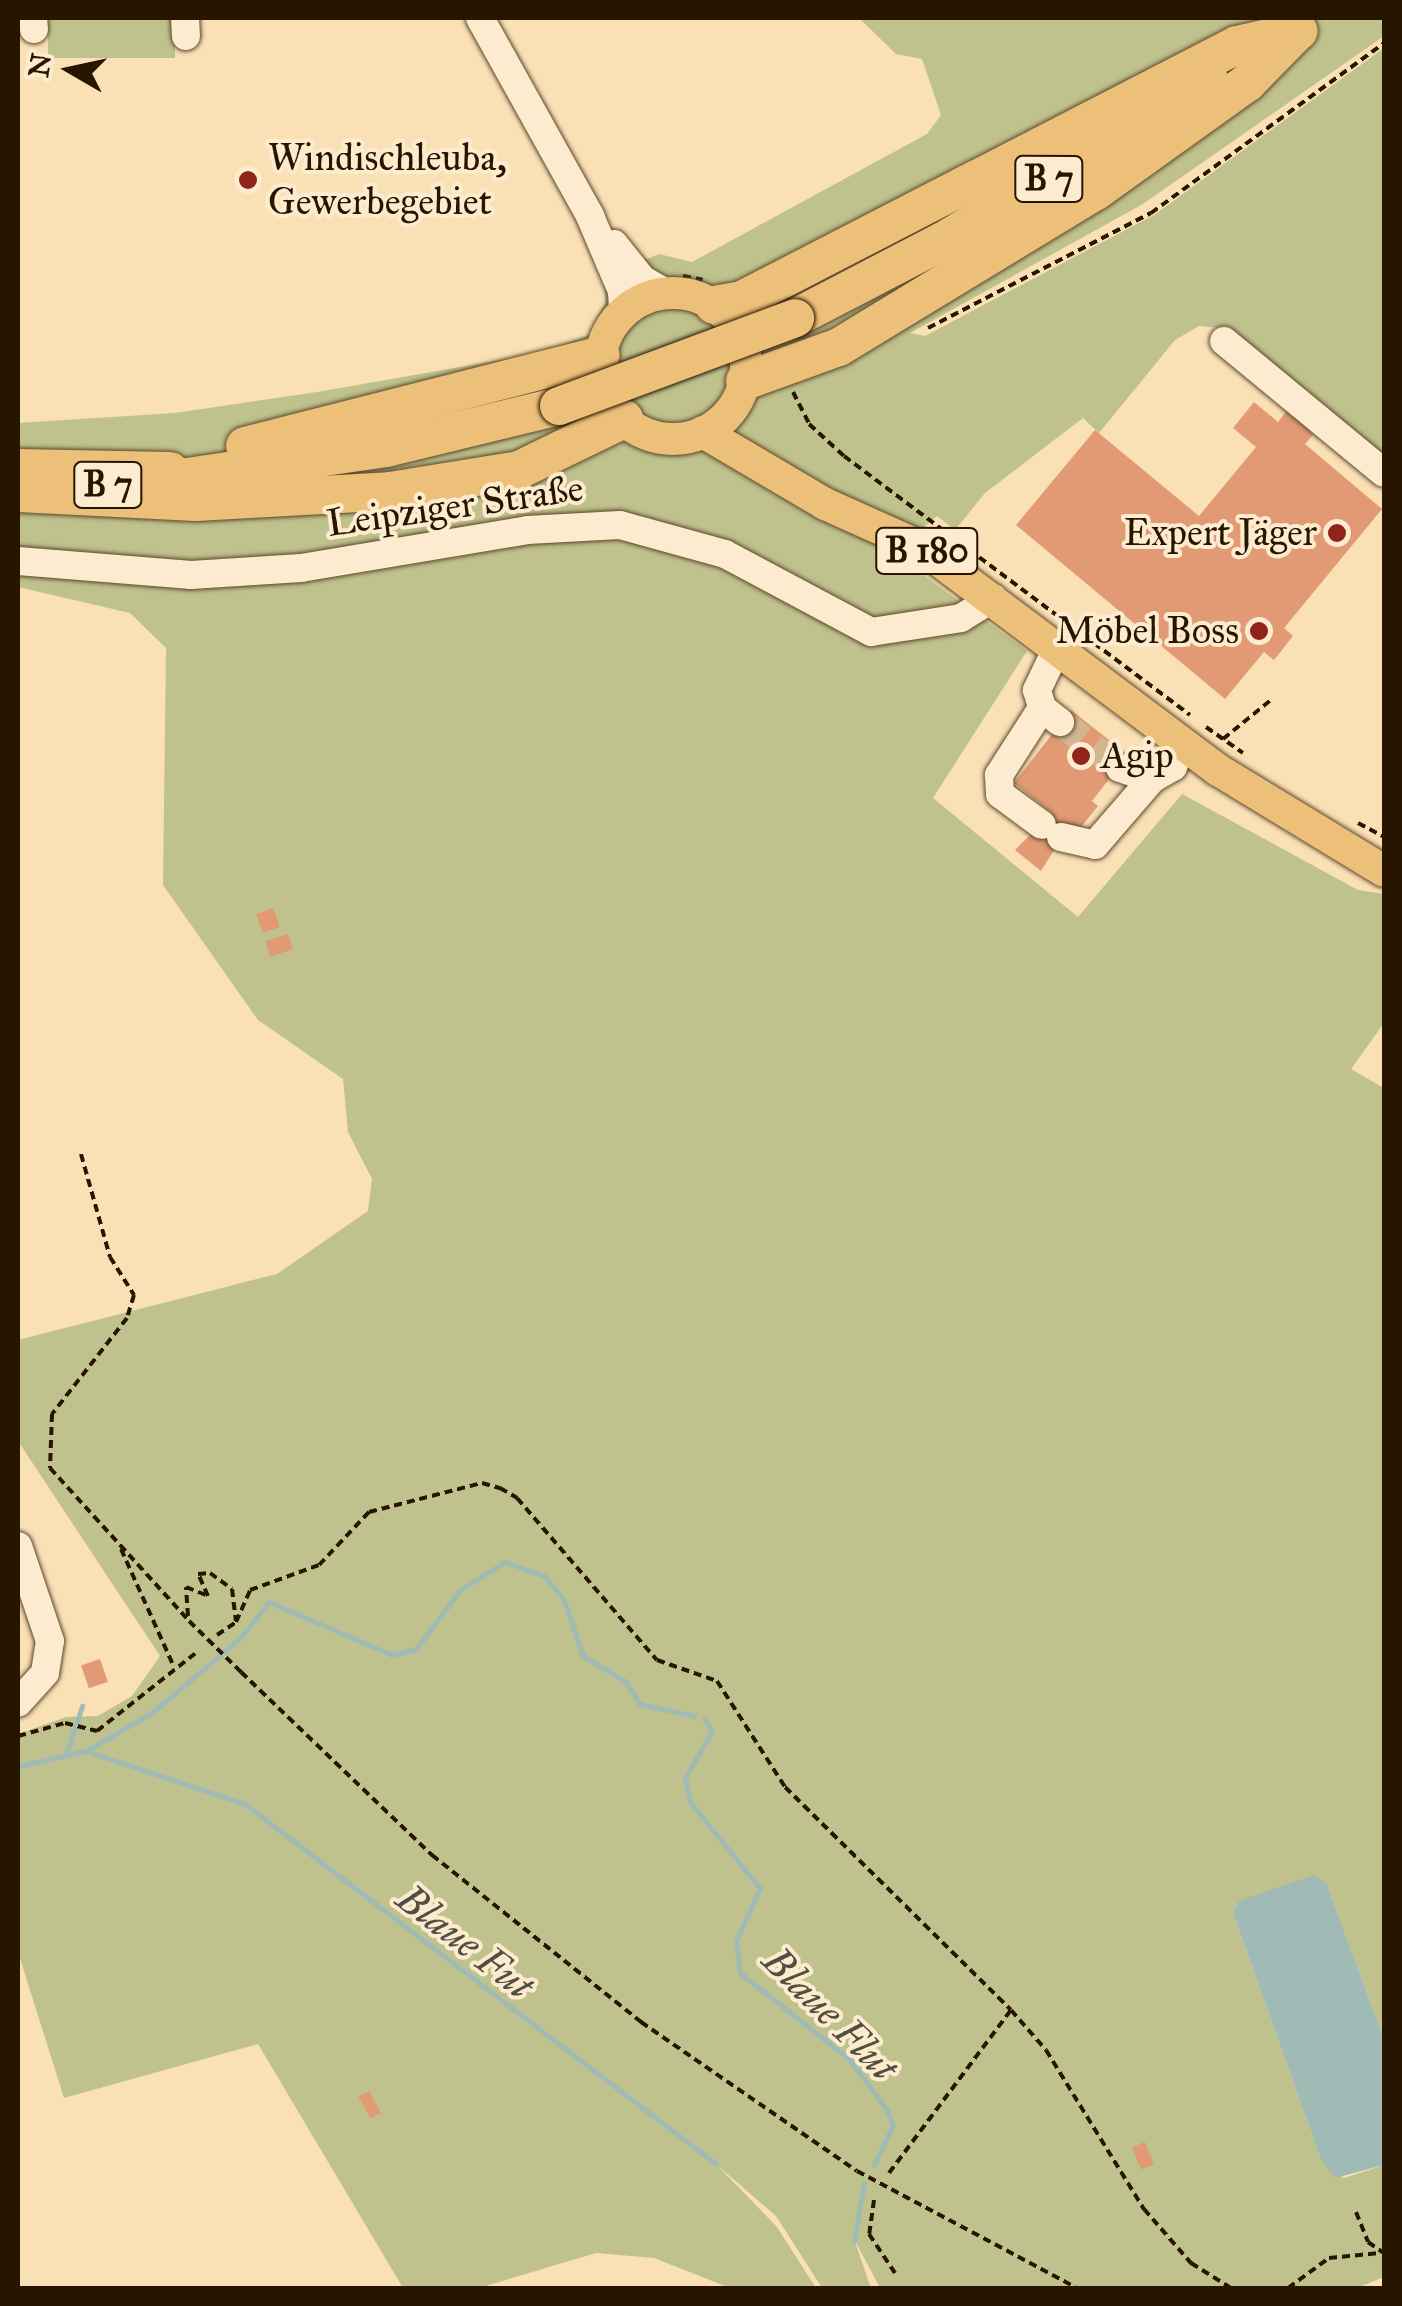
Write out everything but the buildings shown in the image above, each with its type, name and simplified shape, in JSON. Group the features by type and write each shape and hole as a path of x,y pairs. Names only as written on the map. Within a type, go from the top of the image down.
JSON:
{"highway":[{"path":"714,294 742,300 1237,45 1310,24"},
{"path":"740,393 781,364 839,347 1132,167 1248,83 1310,24"},
{"name":"B 7","path":"18,491 198,474 386,448 559,406 795,318 944,241 1310,24"},
{"path":"116,468 322,430 601,355"},
{"path":"18,491 196,502 390,491 519,470 624,420"},
{"name":"B 7","path":"18,468 116,468 198,474"}],"main road":[{"path":"714,294 667,284 623,312 601,355 602,384 624,420 670,439 703,432 740,393"},
{"name":"B 180","path":"714,294 744,346 740,393 751,437 795,486"},
{"name":"B 180","path":"703,432 795,486 921,547 1057,648 1191,733 1384,870"}],"street":[{"path":"480,18 590,216 622,291 623,312"},
{"path":"590,216 642,279 667,284"},
{"path":"1224,341 1384,473"},
{"name":"Leipziger Straße","path":"18,561 190,574 301,568 527,530 620,525 725,554 871,632 961,618 993,598"},
{"path":"1057,648 1039,673 1051,715 999,775 1000,794 1051,831 1095,844 1152,779 1172,767 1191,733"},
{"path":"1120,768 1152,779"},
{"path":"18,1546 50,1642 45,1673 18,1703"}],"path":[{"path":"882,322 925,330 1151,212 1384,43"},
{"path":"667,284 714,294"},
{"path":"781,364 809,424 844,456 1191,733"},
{"path":"1223,739 1272,700"},
{"path":"81,1154 110,1256 134,1295 127,1318 52,1414 46,1446 50,1468 189,1621 432,1855 640,2022 857,2171 1077,2288"},
{"path":"217,1635 236,1622 250,1590 319,1565 369,1512 482,1483 517,1498 657,1660 717,1681 784,1787 1011,2010 1046,2050 1144,2209 1190,2263 1231,2288"},
{"path":"120,1545 174,1670"},
{"path":"189,1621 181,1598 186,1587 208,1596 198,1574 210,1574 232,1589 236,1622"},
{"path":"18,1736 74,1725 97,1732 197,1652"},
{"path":"889,2173 1011,2010"},
{"path":"874,2200 869,2234 895,2273"},
{"path":"1288,2288 1329,2258 1382,2253 1356,2212"}],"green space":[{"path":"48,18 175,18 175,58 48,58"},
{"path":"859,18 1384,18 1384,36 1143,204 910,333 925,336 1154,215 1384,48 1384,460 1232,329 1199,326 1175,340 1099,433 1083,418 985,493 955,530 937,516 893,553 1027,651 933,798 1078,917 1182,794 1358,890 1384,894 1384,1023 1351,1069 1384,1088 1384,2039 1327,1884 1233,1913 1321,2160 1344,2178 1384,2165 1384,2277 1357,2288 880,2288 854,2239 871,2288 822,2288 776,2216 717,2165 777,2227 816,2288 730,2288 654,2258 596,2253 479,2288 403,2288 258,2044 64,2098 18,1952 18,1734 66,1717 98,1716 132,1696 160,1656 18,1441 18,1340 277,1274 368,1211 372,1179 348,1132 343,1079 258,1020 163,885 166,648 130,613 18,587 18,423 175,413 317,392 545,352 590,334 605,302 604,277 659,254 692,262 927,134 941,115 922,59 896,54"}],"water":[{"path":"1314,1875 1327,1884 1384,2039 1384,2165 1335,2178 1321,2160 1233,1913 1239,1901"}],"waterway":[{"name":"Blaue Flut","path":"86,1751 153,1712 240,1638 269,1602 392,1655 416,1649 460,1590 505,1562 544,1576 564,1600 583,1656 625,1681 640,1704 694,1716"},
{"path":"66,1755 82,1706"},
{"name":"Blaue Flut","path":"704,1719 712,1731 685,1778 690,1802 760,1888 736,1941 740,1973 850,2060 887,2110 893,2125 874,2165"},
{"name":"Blaue Fut","path":"18,1766 86,1751 245,1804 716,2164"},
{"name":"Blaue Flut","path":"854,2241 864,2183"}],"tunnel":[{"path":"1060,722 1120,768"}],"place":[{"name":"Windischleuba, Gewerbegebiet","path":"248,180"},
{"name":"Expert Jäger","path":"1337,533"},
{"name":"Möbel Boss","path":"1259,631"},
{"name":"Agip","path":"1081,756"}]}
